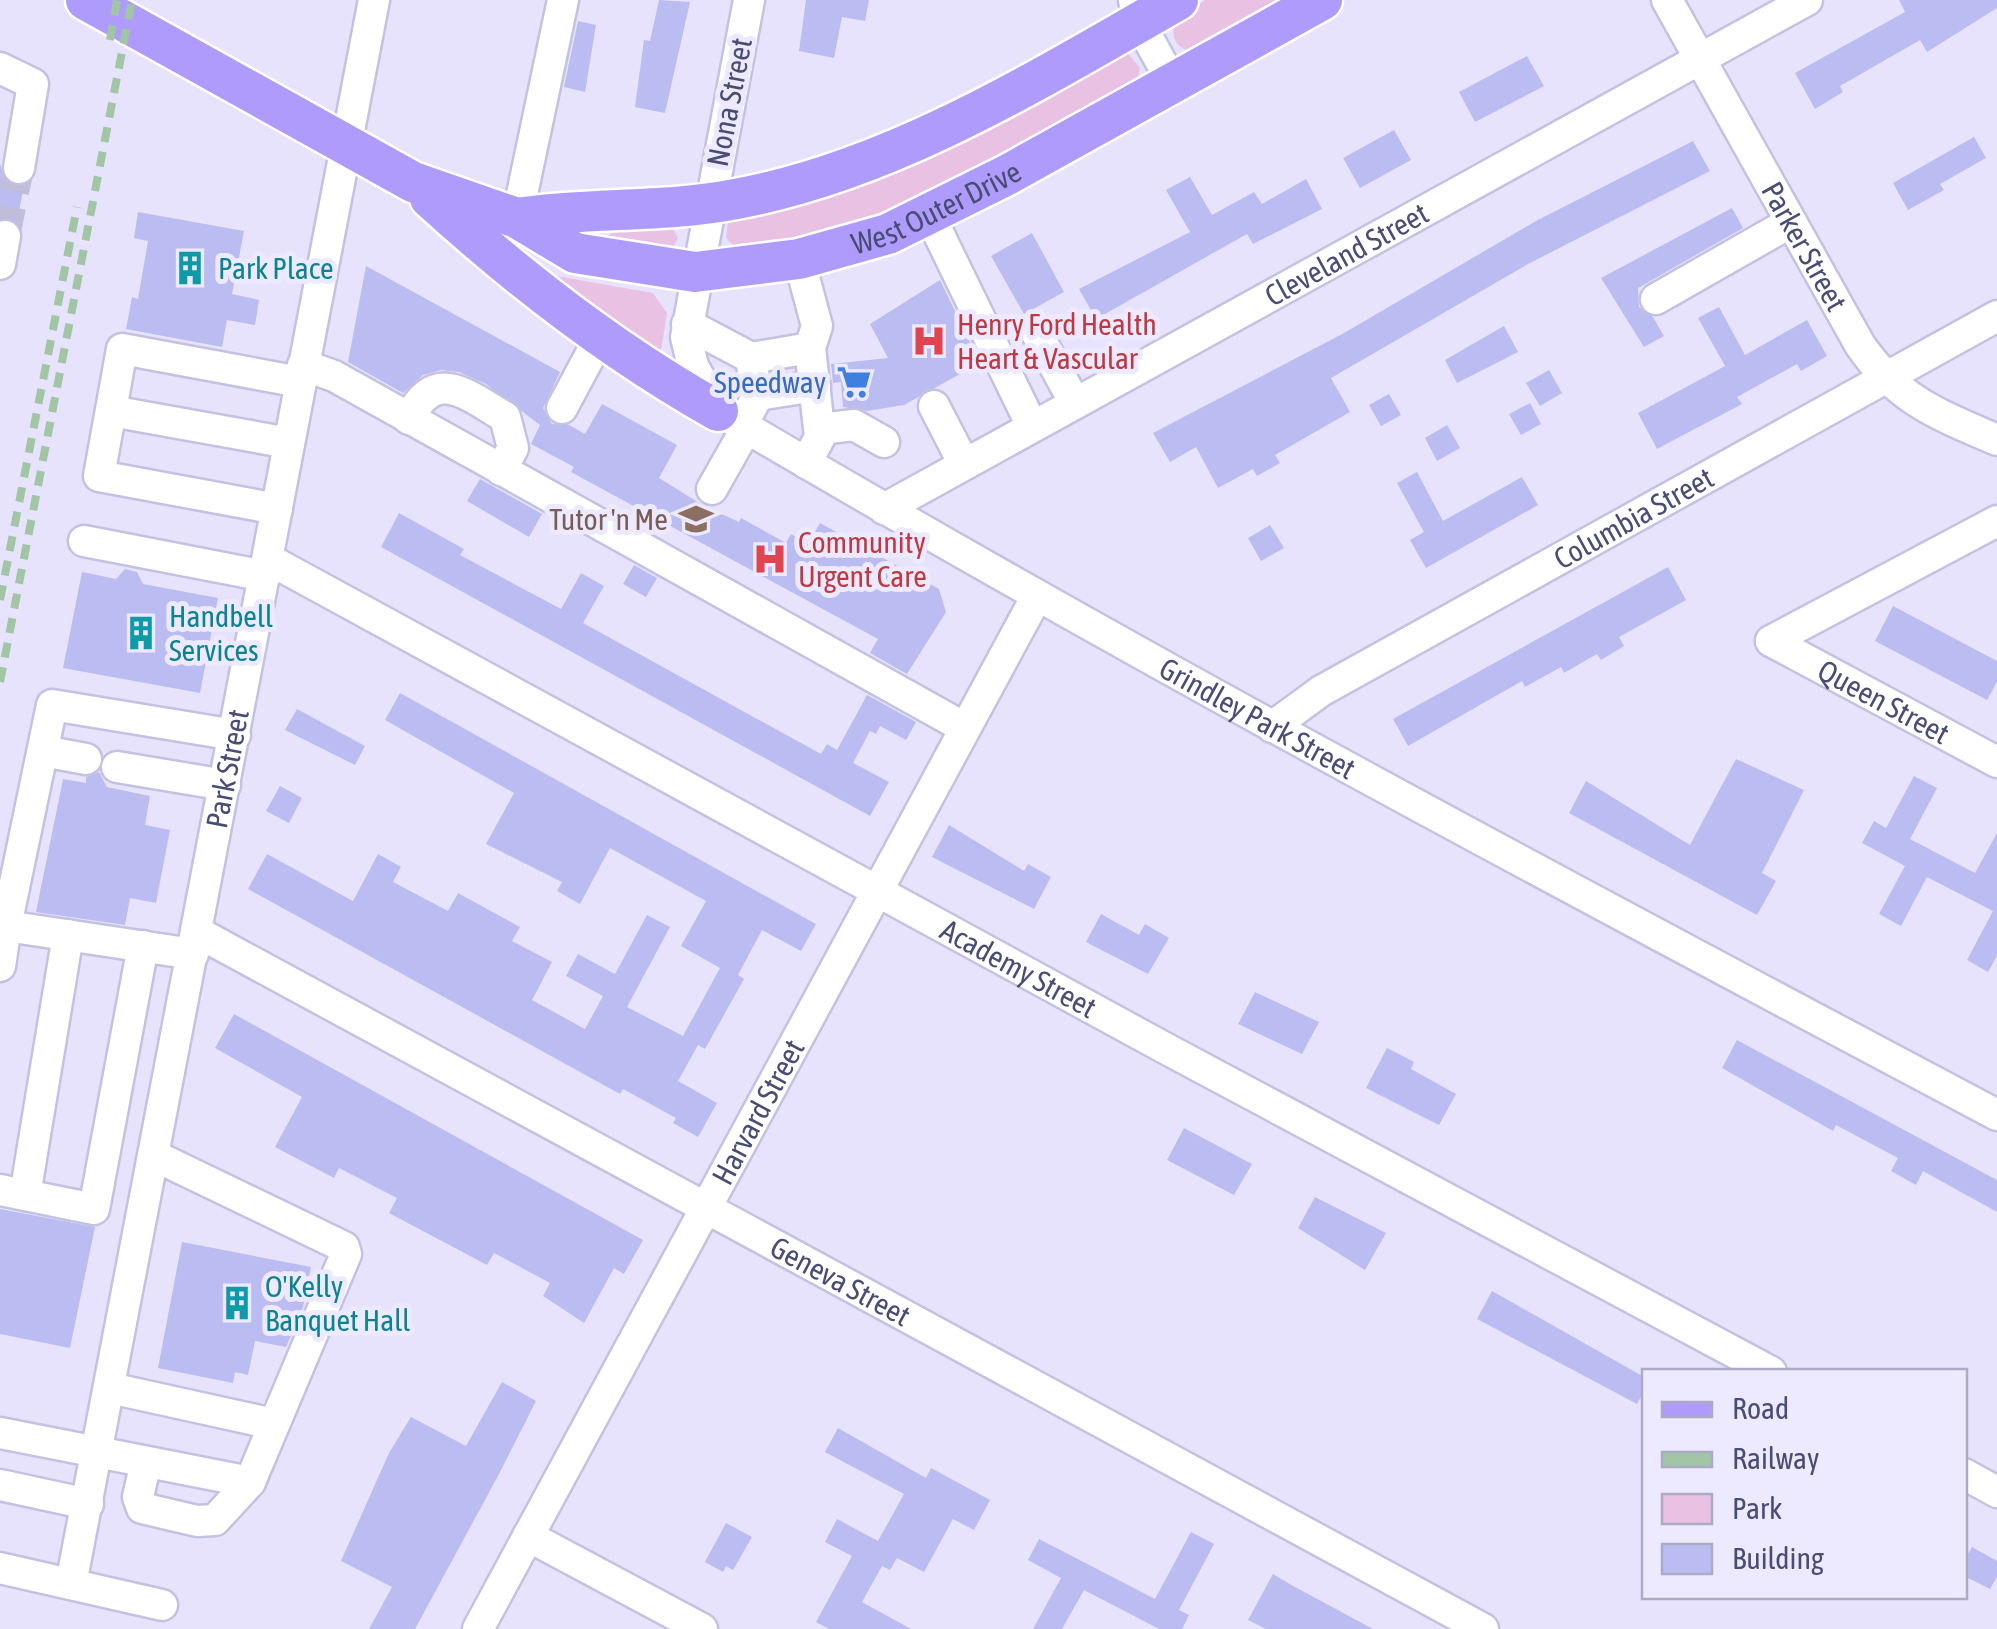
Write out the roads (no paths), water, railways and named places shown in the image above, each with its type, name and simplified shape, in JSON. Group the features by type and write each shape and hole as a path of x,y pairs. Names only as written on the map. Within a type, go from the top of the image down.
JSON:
{"main road":[{"name":"West Outer Drive","path":"86,0 413,182 518,218 574,253 696,272 798,259 874,239 929,214 1322,0"},
{"name":"West Outer Drive","path":"518,218 578,208 672,209 709,204 776,191 862,164 969,114 1137,11 1178,0"},
{"path":"413,182 503,264 600,338 641,368 736,421"}],"street":[{"name":"Park Street","path":"71,1584 374,0"},
{"path":"518,218 563,0"},
{"name":"Nona Street","path":"709,204 749,0"},
{"name":"Parker Street","path":"1667,0 1884,379 1916,404 1997,440"},
{"name":"Cleveland Street","path":"884,508 1808,0"},
{"path":"1137,11 1172,82"},
{"path":"0,68 33,84 19,168"},
{"path":"709,204 687,324 693,366 736,421"},
{"path":"929,214 1032,426"},
{"path":"1656,299 1791,222"},
{"path":"798,259 816,326 810,348 820,429 806,462"},
{"name":"Columbia Street","path":"1272,727 1321,691 1997,316"},
{"path":"687,324 751,358 810,348"},
{"path":"1035,330 1075,402"},
{"path":"562,408 600,338"},
{"path":"277,509 99,476 122,349 334,376 965,728"},
{"path":"751,358 757,395"},
{"path":"712,489 736,421 757,395 815,386"},
{"path":"409,419 419,398 438,388 455,388 505,417 513,448 502,470"},
{"path":"934,406 963,462"},
{"path":"110,410 289,443"},
{"name":"Grindley Park Street","path":"736,421 1036,596 1272,727 1997,1115"},
{"path":"820,429 854,425 884,442"},
{"name":"Queen Street","path":"1997,520 1771,641 1997,762"},
{"name":"Academy Street","path":"84,540 266,567 1766,1369"},
{"name":"Harvard Street","path":"478,1629 1036,596"},
{"path":"0,966 52,705 234,735"},
{"path":"42,751 86,760"},
{"path":"117,767 225,785"},
{"name":"Geneva Street","path":"6,926 142,946 195,943 704,1209 1484,1629"},
{"path":"68,935 12,1193 94,1209 142,946"},
{"path":"146,1462 138,1497 142,1508 197,1521 215,1520 250,1482 346,1254 344,1247 154,1156"},
{"path":"110,1388 274,1424"},
{"path":"0,1432 250,1482"},
{"path":"1967,1476 1997,1492"},
{"path":"0,1485 88,1504"},
{"path":"528,1536 702,1629"},
{"path":"0,1568 162,1605"}],"tunnel":[{"path":"5,236 19,168"}],"railway":[{"path":"110,40 117,0"},
{"path":"0,682 132,0"},
{"path":"0,600 77,207"}],"place":[{"name":"Park Place","path":"190,268"},
{"name":"Henry Ford Health Heart & Vascular","path":"929,341"},
{"name":"Speedway","path":"854,382"},
{"name":"Tutor 'n Me","path":"696,519"},
{"name":"Community Urgent Care","path":"770,559"},
{"name":"Handbell Services","path":"141,633"},
{"name":"O'Kelly Banquet Hall","path":"237,1303"}]}
